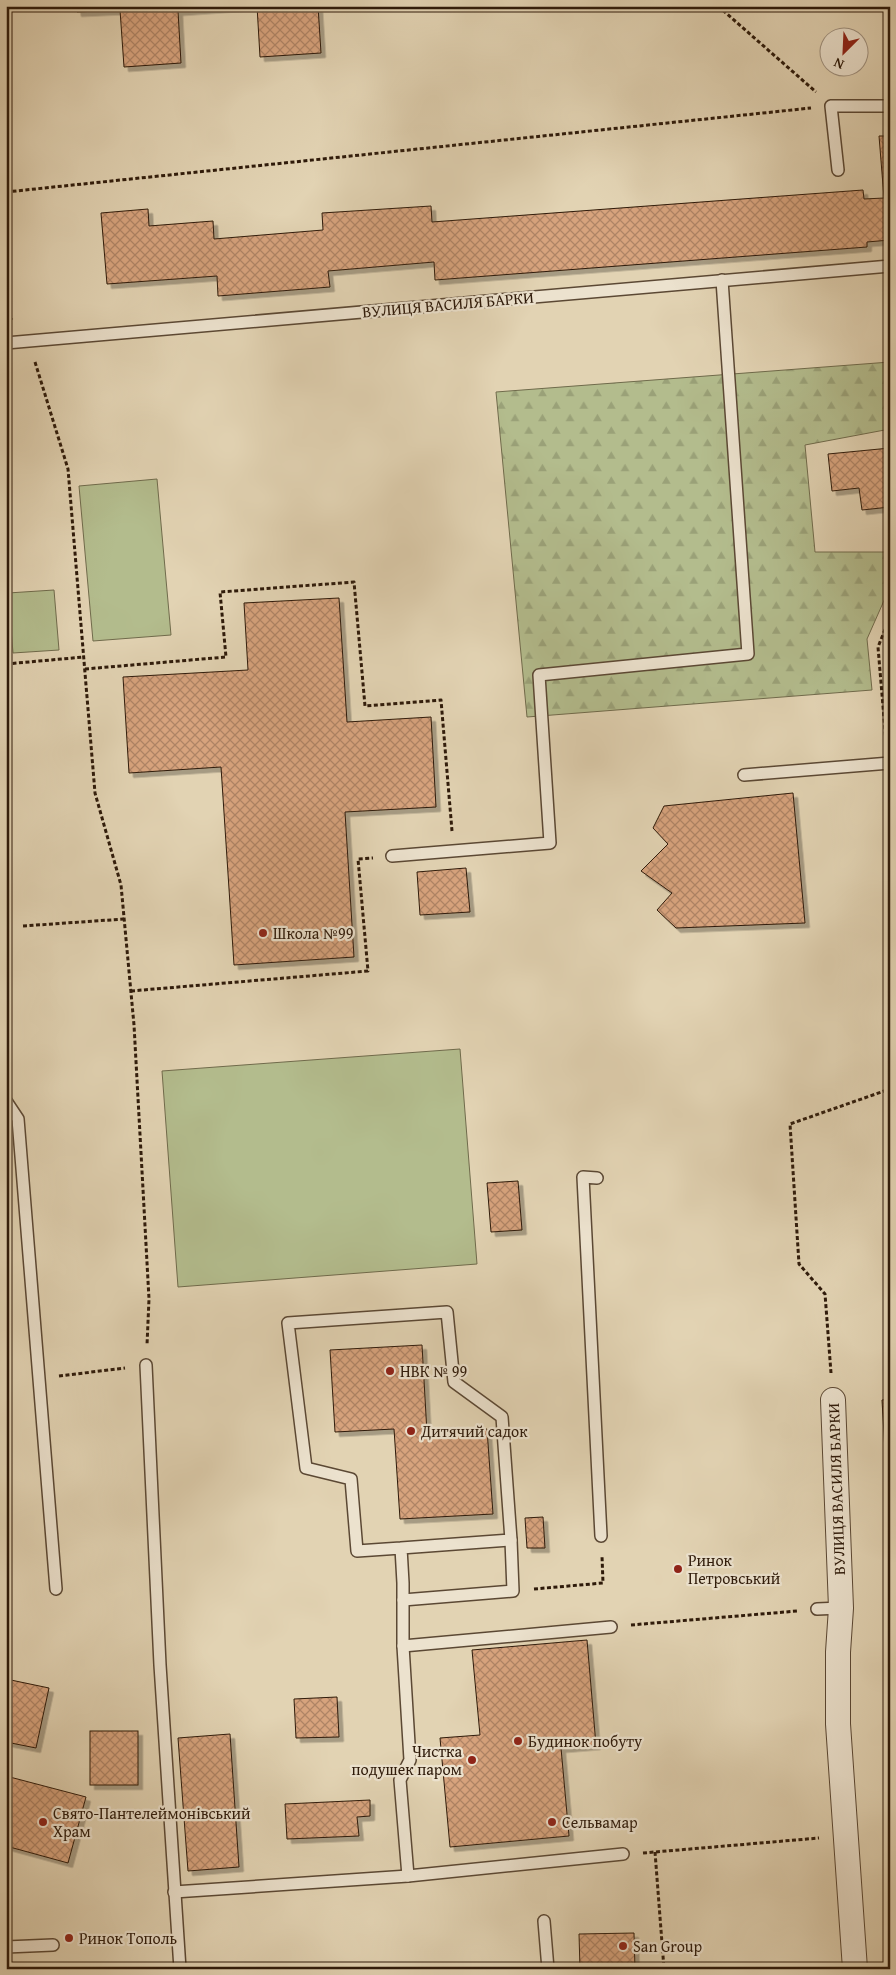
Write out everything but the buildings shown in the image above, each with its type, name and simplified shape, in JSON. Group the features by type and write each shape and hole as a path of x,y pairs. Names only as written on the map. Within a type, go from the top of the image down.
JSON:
{"street":[{"name":"ВУЛИЦЯ ВАСИЛЯ БАРКИ","path":"833,1400 841,1608 838,1652 839,1837 855,1969"}],"lane":[{"path":"838,170 831,106 890,106"},
{"name":"ВУЛИЦЯ ВАСИЛЯ БАРКИ","path":"6,343 890,266"},
{"path":"392,856 550,843 539,675 748,654 722,280"},
{"path":"744,775 889,763"},
{"path":"6,1101 18,1119 56,1588"},
{"path":"597,1178 583,1177 601,1536"},
{"path":"403,1600 512,1591 511,1540 502,1417 454,1382 447,1312 288,1323 306,1468 351,1479 356,1551 511,1540"},
{"path":"146,1365 160,1666 180,1969"},
{"path":"401,1548 403,1646 410,1760 400,1780 408,1876"},
{"path":"817,1609 841,1608"},
{"path":"403,1646 611,1627"},
{"path":"174,1892 408,1876 623,1854"},
{"path":"544,1921 548,1969"},
{"path":"6,1947 54,1945"}],"path":[{"path":"718,6 831,106"},
{"path":"6,192 831,106"},
{"path":"29,341 68,469 95,792 122,885 131,991 149,1299 146,1365 81,1374"},
{"path":"85,669 226,657 220,592 354,582 365,706 441,700 454,852"},
{"path":"889,763 878,647 890,617"},
{"path":"6,664 84,657"},
{"path":"131,991 368,972 358,859 392,856"},
{"path":"22,926 124,919"},
{"name":"ВУЛИЦЯ ВАСИЛЯ БАРКИ","path":"833,1400 824,1294 799,1264 790,1124 890,1089"},
{"path":"512,1591 603,1583 601,1536"},
{"path":"611,1627 817,1609"},
{"path":"623,1854 839,1837"},
{"path":"655,1852 664,1969"}],"green space":[{"path":"890,362 890,429 805,445 815,552 890,552 890,587 867,639 872,690 527,717 496,392"},
{"path":"157,479 171,635 93,641 79,486"},
{"path":"54,590 59,650 13,653 8,593"},
{"path":"890,792 890,865 885,793"},
{"path":"6,893 11,933 6,956"},
{"path":"460,1049 477,1264 178,1287 162,1071"}],"place":[{"name":"Школа №99","path":"263,933"},
{"name":"НВК № 99","path":"390,1371"},
{"name":"Дитячий садок","path":"411,1431"},
{"name":"Ринок Петровський","path":"678,1569"},
{"name":"Будинок побуту","path":"518,1741"},
{"name":"Чистка подушек паром","path":"472,1760"},
{"name":"Свято-Пантелеймонівський Храм","path":"43,1822"},
{"name":"Сельвамар","path":"552,1822"},
{"name":"Ринок Тополь","path":"69,1938"},
{"name":"San Group","path":"623,1946"}]}
